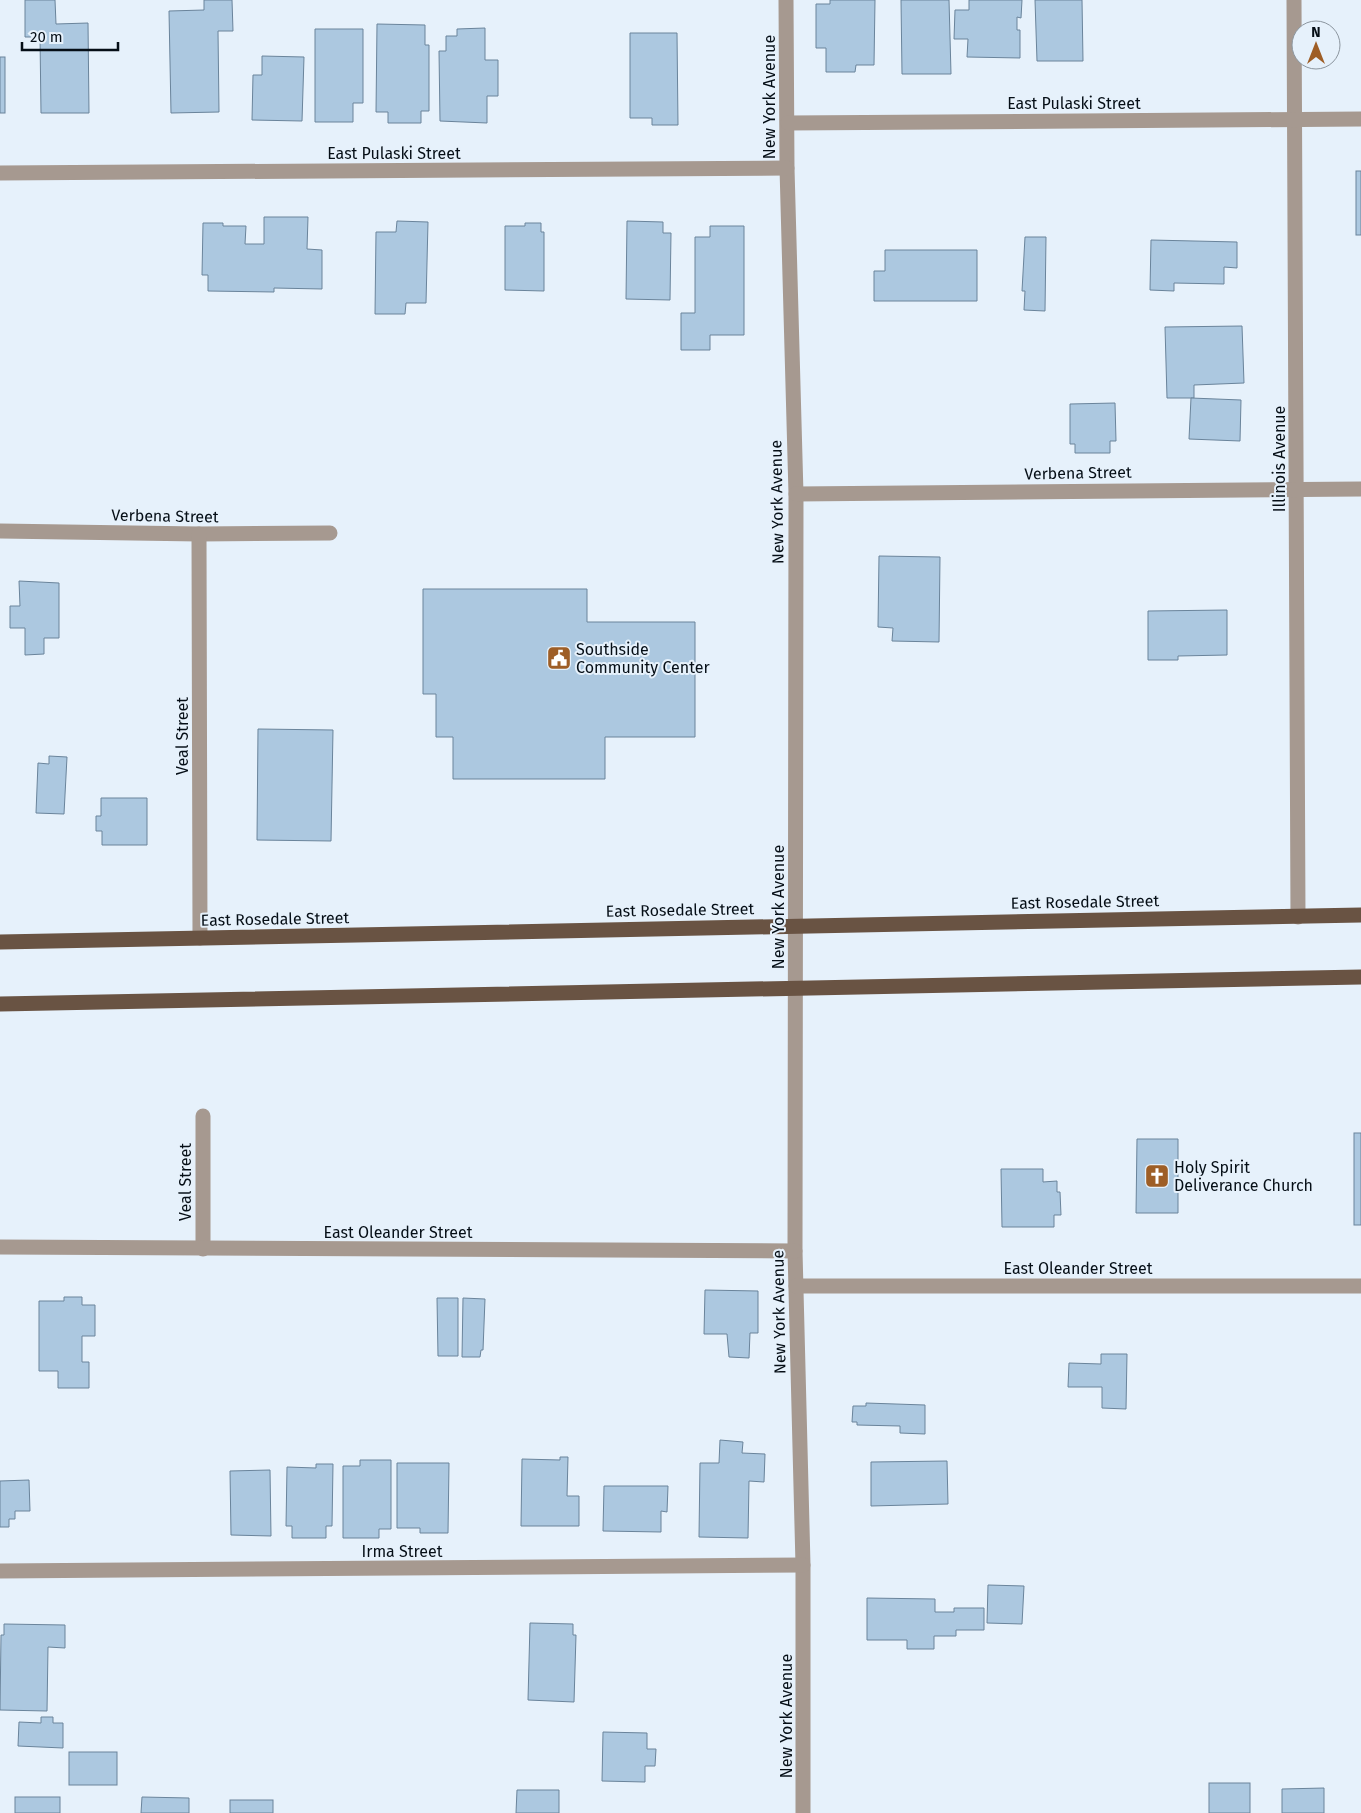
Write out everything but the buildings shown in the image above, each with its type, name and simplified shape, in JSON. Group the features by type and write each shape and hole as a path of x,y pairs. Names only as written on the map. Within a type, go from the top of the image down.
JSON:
{"main road":[{"name":"East Rosedale Street","path":"0,942 796,925 1361,916"},
{"path":"0,1004 1361,977"}],"street":[{"name":"New York Avenue","path":"786,0 787,168 796,494 795,1251 804,1565 804,1813"},
{"name":"Illinois Avenue","path":"1294,0 1298,917"},
{"name":"East Pulaski Street","path":"788,123 1361,120"},
{"name":"East Pulaski Street","path":"0,173 787,168"},
{"name":"Verbena Street","path":"796,494 1361,489"},
{"name":"Verbena Street","path":"0,531 199,534 330,533"},
{"name":"Veal Street","path":"199,534 200,938"},
{"name":"Veal Street","path":"203,1116 203,1249"},
{"name":"East Oleander Street","path":"0,1247 795,1251"},
{"name":"East Oleander Street","path":"796,1286 1361,1286"},
{"name":"Irma Street","path":"0,1571 804,1565"}],"place":[{"name":"Southside Community Center","path":"559,658"},
{"name":"Holy Spirit Deliverance Church","path":"1157,1176"}]}
